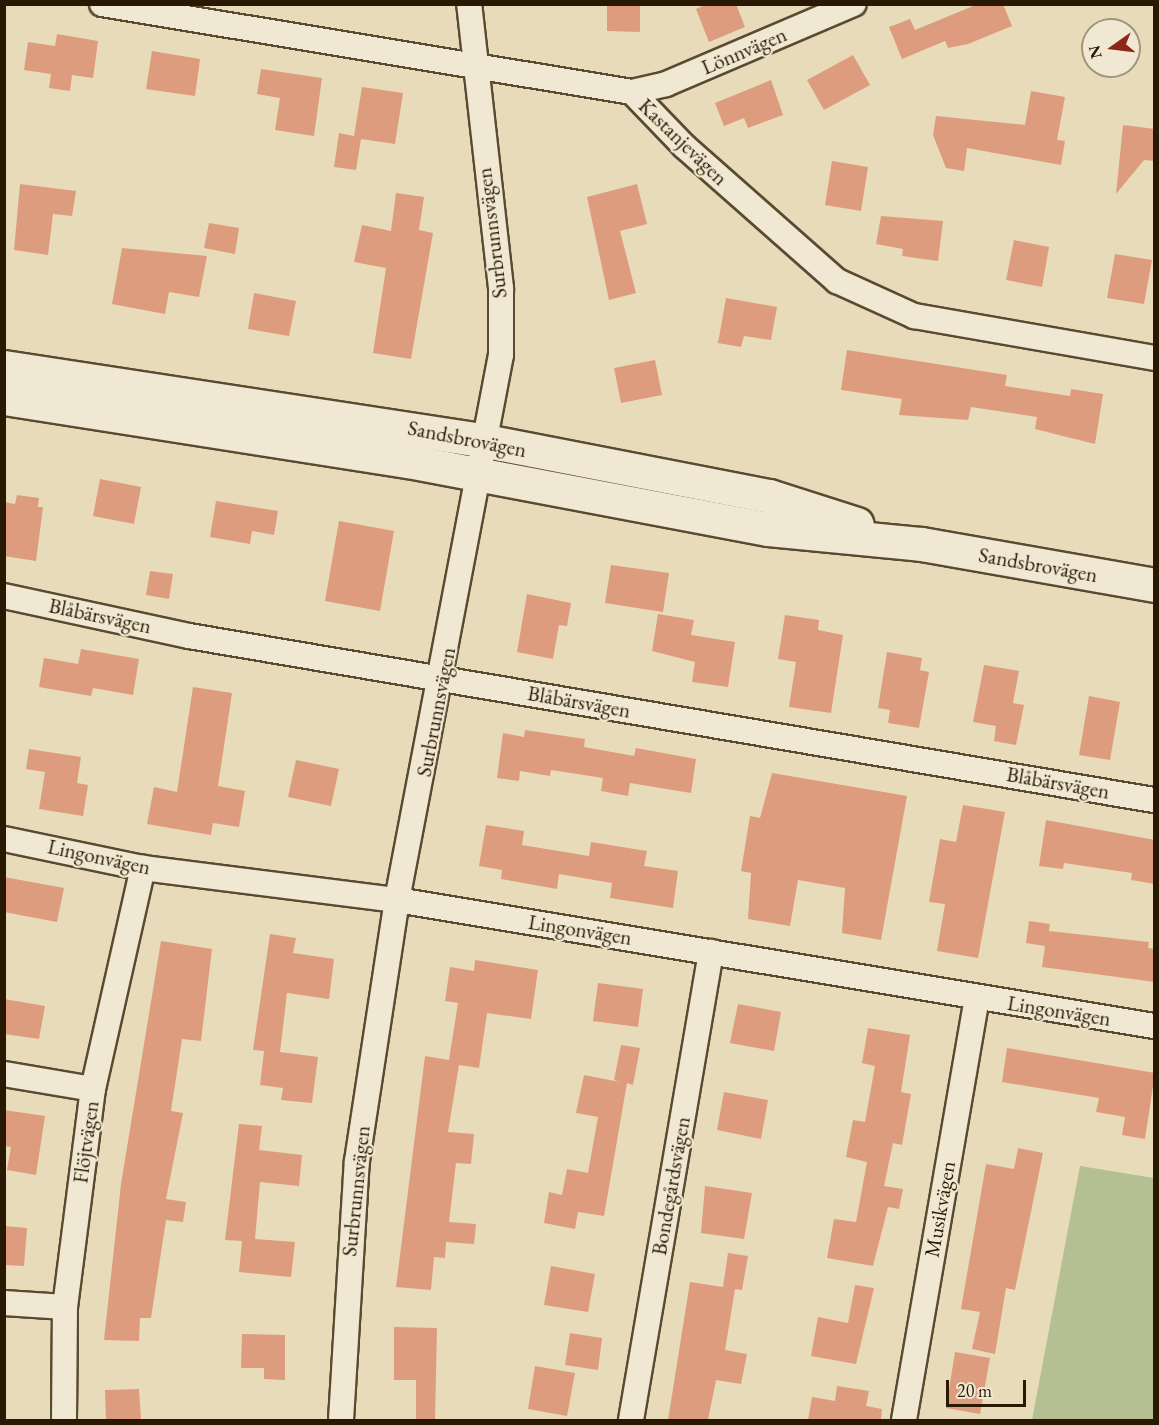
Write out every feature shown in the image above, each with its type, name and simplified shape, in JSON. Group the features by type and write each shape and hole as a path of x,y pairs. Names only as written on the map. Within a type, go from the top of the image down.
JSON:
{"main road":[{"name":"Sandsbrovägen","path":"4,367 486,441 769,496 922,544"},
{"name":"Sandsbrovägen","path":"4,398 408,461 478,478 768,529 922,544 1155,585"}],"street":[{"name":"Kastanjevägen","path":"102,4 472,62 632,92 685,147 837,281 914,316 1155,358"},
{"name":"Surbrunnsvägen","path":"341,1420 357,1161 397,900 443,679 501,355 501,288 472,62 469,4"},
{"name":"Lönnvägen","path":"632,92 666,84 854,4"},
{"name":"Blåbärsvägen","path":"4,596 189,636 1155,800"},
{"name":"Lingonvägen","path":"4,839 144,868 397,900 1155,1026"},
{"name":"Flöjtvägen","path":"64,1420 64,1308 93,1089 144,868"},
{"name":"Bondegårdsvägen","path":"631,1420 711,952"},
{"name":"Musikvägen","path":"904,1420 976,998"},
{"path":"4,1074 93,1089"},
{"path":"4,1303 64,1308"}],"green space":[{"path":"1080,1166 1154,1178 1154,1420 1032,1420"}],"building":[{"path":"607,4 640,4 640,32 607,31"},
{"path":"707,4 736,4 745,27 709,42 696,9"},
{"path":"978,4 1003,4 1012,26 968,44 948,48 945,41 902,59 889,27 910,19 915,30"},
{"path":"57,34 98,41 93,78 72,75 70,91 49,88 51,74 24,70 28,42 55,46"},
{"path":"152,51 200,59 195,96 146,89"},
{"path":"853,55 870,85 824,110 807,80"},
{"path":"261,69 322,78 314,136 275,130 280,98 257,94"},
{"path":"771,80 783,115 748,128 744,118 724,126 715,103"},
{"path":"362,87 403,93 395,144 361,139 356,170 334,167 339,133 354,136"},
{"path":"1031,91 1065,97 1057,140 1065,141 1061,165 967,148 964,171 946,168 933,135 936,116 1025,125"},
{"path":"1123,125 1155,129 1155,161 1144,160 1116,194"},
{"path":"832,161 868,167 861,211 825,205"},
{"path":"20,184 76,191 72,216 53,214 48,255 14,250"},
{"path":"637,184 647,224 620,231 636,293 609,300 587,197"},
{"path":"396,193 424,197 419,230 433,233 411,359 373,353 386,268 354,262 362,225 391,231"},
{"path":"881,216 943,221 938,261 902,256 903,249 876,244"},
{"path":"209,223 239,228 235,254 204,248"},
{"path":"1014,240 1049,247 1042,287 1006,280"},
{"path":"122,248 207,256 199,297 169,292 165,314 112,304"},
{"path":"1115,254 1152,260 1144,304 1107,298"},
{"path":"254,293 296,301 289,336 248,329"},
{"path":"726,298 777,307 771,340 744,336 741,347 718,343"},
{"path":"847,350 1007,375 1005,386 1070,396 1071,389 1103,394 1095,444 1035,429 1037,417 971,407 968,420 899,415 902,399 841,390"},
{"path":"655,360 662,395 621,403 614,368"},
{"path":"100,479 141,487 134,524 93,516"},
{"path":"17,495 39,498 38,507 43,507 36,561 4,556 4,502 15,504"},
{"path":"216,501 278,511 274,535 252,531 250,544 210,537"},
{"path":"339,521 394,531 380,611 325,601"},
{"path":"611,565 669,573 663,612 605,603"},
{"path":"150,571 173,574 169,599 146,595"},
{"path":"527,594 571,603 567,626 559,625 553,659 517,652"},
{"path":"658,614 694,620 691,635 735,642 728,687 692,682 695,662 652,651"},
{"path":"785,615 819,620 818,630 843,635 831,713 789,707 796,662 778,659"},
{"path":"81,649 139,659 133,695 93,688 91,696 39,687 44,658 78,664"},
{"path":"887,652 922,658 920,670 929,672 919,728 888,723 890,710 878,708"},
{"path":"984,665 1019,671 1013,703 1024,705 1016,745 994,741 996,726 973,722"},
{"path":"193,687 232,693 218,786 245,791 239,827 213,823 211,835 147,824 154,787 177,792"},
{"path":"1089,696 1120,702 1110,760 1079,755"},
{"path":"525,730 585,739 584,747 634,756 636,748 696,759 691,793 630,783 628,796 601,791 603,778 551,770 550,776 520,771 519,781 497,778 503,733 524,737"},
{"path":"29,749 81,757 77,783 88,785 83,816 39,809 45,772 26,769"},
{"path":"296,760 339,769 331,806 288,797"},
{"path":"772,773 907,796 881,940 842,933 845,888 798,880 790,926 748,919 751,873 741,871 750,816 760,818"},
{"path":"963,805 1005,812 978,958 937,951 945,904 929,902 940,839 956,842"},
{"path":"1046,820 1155,840 1155,884 1131,880 1132,873 1064,863 1063,869 1039,866"},
{"path":"486,825 524,831 522,845 589,856 591,842 647,851 644,866 678,871 673,908 610,898 612,883 559,874 557,889 501,879 502,870 479,866"},
{"path":"4,877 64,888 57,922 4,912"},
{"path":"1029,921 1050,924 1049,931 1149,942 1148,948 1155,949 1155,982 1042,967 1045,946 1026,943"},
{"path":"270,934 296,938 293,953 334,959 329,999 287,993 280,1052 318,1057 312,1103 281,1100 283,1088 260,1085 264,1051 253,1050"},
{"path":"161,941 212,949 201,1041 182,1039 171,1111 183,1113 166,1199 186,1202 183,1222 166,1220 151,1318 140,1318 139,1341 104,1340 121,1184"},
{"path":"475,960 538,970 531,1019 487,1013 479,1068 459,1065 448,1132 474,1134 471,1164 456,1163 449,1222 476,1224 474,1244 446,1242 445,1258 434,1257 431,1290 396,1287 425,1056 449,1060 458,1003 445,1001 450,967 474,971"},
{"path":"598,983 643,989 638,1027 593,1021"},
{"path":"4,999 45,1006 39,1039 4,1034"},
{"path":"738,1004 781,1012 774,1051 730,1043"},
{"path":"868,1028 910,1035 901,1092 911,1094 902,1145 893,1143 884,1186 903,1189 899,1209 888,1207 873,1266 827,1258 834,1219 856,1222 867,1162 846,1157 853,1120 865,1122 875,1066 862,1063"},
{"path":"621,1045 640,1048 633,1085 627,1083 604,1216 578,1212 575,1229 544,1223 549,1192 562,1195 567,1169 588,1173 598,1117 576,1113 584,1075 620,1082 614,1080"},
{"path":"1007,1048 1155,1073 1145,1139 1122,1135 1125,1117 1096,1112 1099,1098 1002,1082"},
{"path":"724,1092 768,1100 761,1139 717,1130"},
{"path":"4,1110 45,1116 36,1175 7,1170 11,1147 4,1146"},
{"path":"239,1124 262,1126 259,1150 302,1155 299,1186 260,1182 255,1239 295,1242 291,1277 239,1272 242,1241 225,1240"},
{"path":"1018,1148 1043,1153 1015,1290 1006,1288 995,1354 972,1349 980,1312 961,1309 986,1164 1014,1169"},
{"path":"705,1186 752,1193 744,1239 701,1233"},
{"path":"4,1226 27,1228 24,1266 4,1265"},
{"path":"728,1253 748,1256 742,1290 735,1289 725,1350 747,1354 741,1384 716,1380 708,1420 668,1420 690,1282 723,1287"},
{"path":"551,1266 595,1274 588,1312 544,1305"},
{"path":"855,1285 874,1288 856,1364 811,1356 818,1317 848,1323"},
{"path":"394,1327 437,1328 435,1420 416,1420 416,1380 394,1380"},
{"path":"570,1333 602,1338 598,1370 565,1365"},
{"path":"242,1334 285,1335 285,1380 264,1379 264,1368 241,1368"},
{"path":"955,1352 990,1358 980,1414 946,1408"},
{"path":"535,1366 575,1373 567,1416 528,1409"},
{"path":"837,1386 869,1391 866,1406 882,1409 881,1420 808,1420 812,1397 835,1401"},
{"path":"139,1389 141,1420 106,1420 105,1390"}]}
